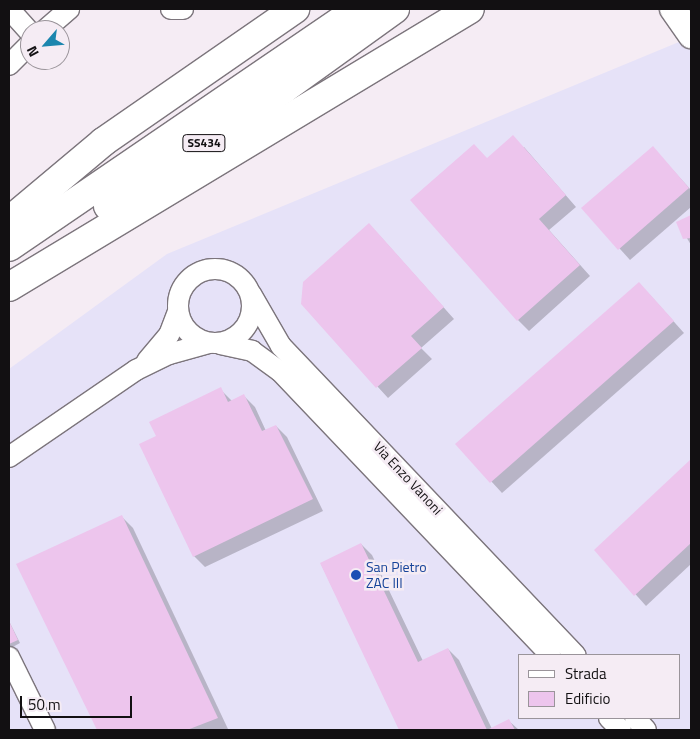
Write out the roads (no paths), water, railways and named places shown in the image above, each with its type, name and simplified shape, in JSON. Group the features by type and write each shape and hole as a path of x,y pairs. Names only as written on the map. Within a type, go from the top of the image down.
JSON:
{"highway":[{"path":"9,222 103,142 295,9"},
{"name":"SS434","path":"9,247 358,9"},
{"name":"SS434","path":"9,272 284,89 395,9"},
{"path":"9,287 470,9"}],"main road":[{"path":"672,9 691,35"}],"street":[{"path":"9,9 20,21"},
{"path":"57,20 69,9"},
{"path":"69,20 82,9"},
{"path":"171,9 183,9"},
{"name":"Via Enzo Vanoni","path":"136,370 169,335 178,312 182,288 201,271 225,270 237,275 251,294 282,346 574,654"},
{"name":"Via Enzo Vanoni","path":"9,457 136,370 169,354 231,340 247,326 252,316 251,294"},
{"name":"Via Enzo Vanoni","path":"178,312 190,334 215,343 252,351 280,371 549,654"},
{"path":"9,657 45,730"},
{"path":"610,719 621,730"},
{"path":"635,719 646,730"}],"place":[{"name":"San Pietro ZAC III","path":"356,575"}]}
